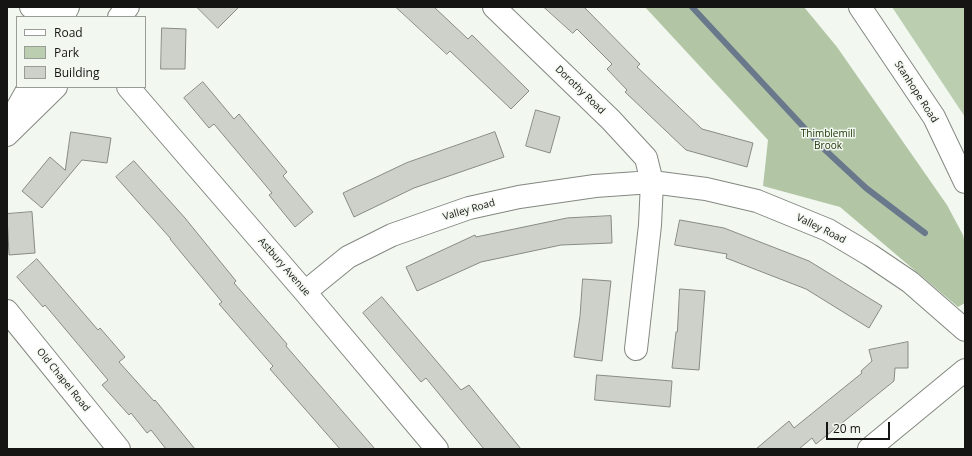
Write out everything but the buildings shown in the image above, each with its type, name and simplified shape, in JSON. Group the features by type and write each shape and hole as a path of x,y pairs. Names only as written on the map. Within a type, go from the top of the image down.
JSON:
{"street":[{"path":"31,7 47,16"},
{"path":"64,16 68,7"},
{"path":"121,16 128,7"},
{"name":"Dorothy Road","path":"494,7 611,120 646,158 652,182"},
{"name":"Stanhope Road","path":"860,7 934,117 965,182"},
{"path":"7,126 28,88"},
{"path":"7,135 55,88"},
{"name":"Astbury Avenue","path":"129,88 438,449"},
{"path":"636,349 650,225 652,182"},
{"name":"Valley Road","path":"305,292 348,258 392,235 469,208 527,196 595,186 652,182 706,189 758,201 828,230 870,255 910,282 965,330"},
{"name":"Old Chapel Road","path":"7,311 119,449"},
{"path":"869,449 965,370"}],"green space":[{"name":"Thimblemill Brook","path":"645,7 804,7 837,47 947,205 963,235 965,244 965,303 958,307 840,207 763,186 768,140"},
{"path":"892,7 965,7 965,117"}],"waterway":[{"name":"Thimblemill Brook","path":"692,7 823,148 866,188 925,233"}]}
